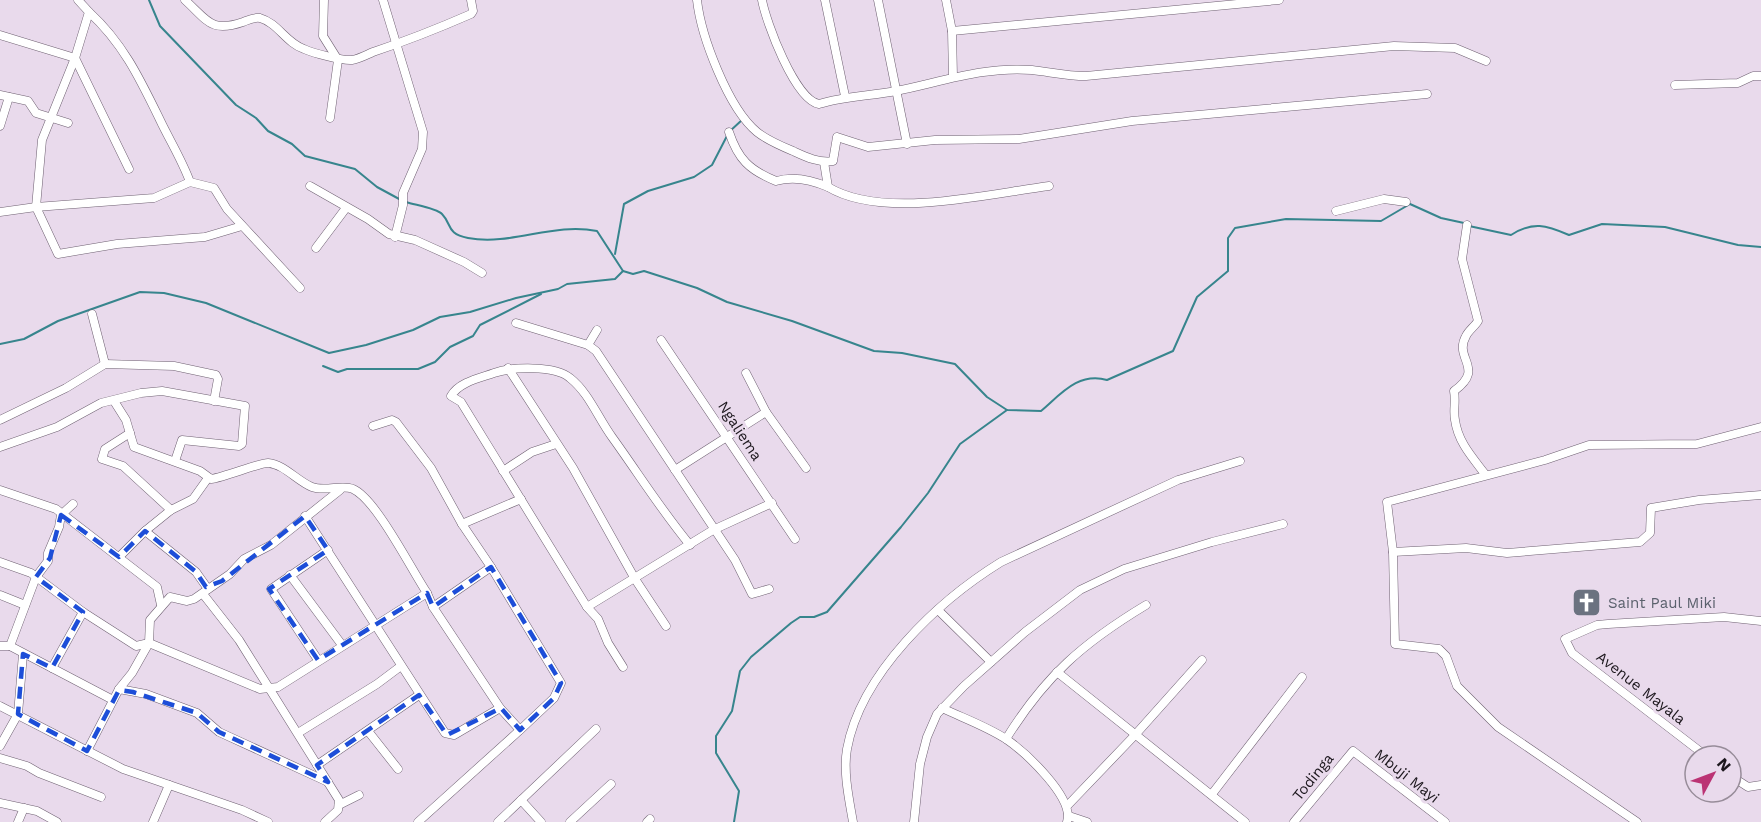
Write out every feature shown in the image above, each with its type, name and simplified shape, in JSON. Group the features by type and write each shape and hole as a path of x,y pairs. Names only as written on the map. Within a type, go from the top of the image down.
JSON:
{"street":[{"path":"78,0 116,39 135,69 175,145 190,182"},
{"path":"185,0 216,27 224,28 256,17 276,27 291,44 314,53 328,54 338,60 354,60 395,47 471,14 473,11 471,0"},
{"path":"324,0 323,36 338,60 330,118"},
{"path":"383,0 395,47 423,132 422,149 403,193 403,205 395,237"},
{"path":"697,0 702,31 716,67 753,128 781,146 824,162 832,161 837,137 868,147 935,140 1019,139 1132,121 1427,94"},
{"path":"762,0 767,24 808,99 819,104 845,96 894,91 953,77 1031,70 1057,75 1086,76 1394,46 1455,48 1486,61"},
{"path":"825,0 845,96"},
{"path":"878,0 894,91 907,144"},
{"path":"946,0 952,31 953,77"},
{"path":"1156,0 1156,10"},
{"path":"952,31 1279,0"},
{"path":"90,12 53,119 42,140 36,207 58,254 117,244 217,235 242,226"},
{"path":"0,35 75,58 129,169"},
{"path":"1675,86 1738,83 1753,76 1761,76"},
{"path":"0,95 28,101 36,113 68,123"},
{"path":"0,126 9,97"},
{"path":"729,132 740,159 760,173 776,181 786,178 808,180 868,202 902,205 1049,186"},
{"path":"824,162 828,187"},
{"path":"0,212 154,198 190,182 214,188 242,226 300,288"},
{"path":"310,186 395,237 415,240 464,262 482,273"},
{"path":"1336,211 1384,199 1406,202"},
{"path":"316,248 346,208"},
{"path":"1467,225 1462,259 1478,321 1465,336 1463,352 1469,363 1469,375 1465,384 1454,391 1456,405 1454,418 1465,450 1485,474"},
{"path":"93,314 105,363"},
{"path":"516,323 588,345 596,351 713,531 735,560 752,594 769,589"},
{"path":"588,345 597,330"},
{"name":"Ngaliema","path":"661,339 795,539"},
{"path":"0,420 66,388 105,363 174,366 216,375 218,379 214,401"},
{"path":"508,368 591,498 635,579 666,626"},
{"path":"624,667 608,643 598,619 587,607 461,402 451,396 457,388 470,381 508,368 558,372 570,377 630,459 654,500 690,545"},
{"path":"746,373 766,412 806,468"},
{"path":"0,447 57,426 94,406 162,391 244,406 242,444 239,446 182,440 175,461"},
{"path":"114,401 123,413 134,447 175,461 208,478 227,476 266,463 279,466 311,486 353,489 372,506 427,593 433,607 500,708 520,730"},
{"path":"675,470 729,438 766,412"},
{"path":"373,426 392,420 396,422 431,468 462,524 491,567 561,683 554,698 418,822"},
{"path":"1637,822 1498,727 1457,686 1446,656 1439,649 1395,644 1393,552 1387,502 1485,474 1545,460 1589,445 1697,444 1761,427"},
{"path":"130,433 105,449 102,459 123,466 171,510"},
{"path":"503,471 532,452 556,444"},
{"path":"854,822 847,780 847,751 860,708 887,664 938,610 977,577 1001,562 1178,480 1240,461"},
{"path":"119,556 171,510 194,499 208,478"},
{"path":"87,751 113,700 132,674 149,643 150,620 161,605 170,597 187,601 205,591 230,574 244,559 271,545 304,516 341,489"},
{"path":"0,490 47,504 119,556 157,587 161,605"},
{"path":"1393,552 1466,548 1507,552 1640,542 1650,533 1651,508 1699,500 1761,495"},
{"path":"462,524 521,500"},
{"path":"587,607 713,531 772,503"},
{"path":"10,646 36,577 48,561 48,552 59,527 61,515 73,504"},
{"path":"304,516 445,733 451,736 500,708"},
{"path":"914,822 920,764 927,737 942,708 1025,632 1080,590 1098,581 1146,562 1283,524"},
{"path":"145,531 196,572 205,591 272,689 328,782 339,805 338,810 325,822"},
{"path":"318,660 271,589 328,550"},
{"path":"0,562 31,573 83,612 136,646 149,643 249,687 272,689 427,593"},
{"path":"433,607 491,567"},
{"path":"290,575 342,645"},
{"path":"0,595 25,604"},
{"path":"1006,739 1030,703 1057,672 1089,641 1146,605"},
{"path":"938,610 991,662"},
{"path":"52,668 83,612"},
{"name":"Avenue Mayala","path":"1690,744 1572,653 1565,639 1597,625 1724,617 1761,621"},
{"path":"0,646 10,646 113,700"},
{"path":"0,746 18,714 23,654"},
{"path":"1068,805 1202,660"},
{"path":"298,733 377,684 401,666"},
{"path":"1057,672 1245,822"},
{"path":"1212,794 1302,677"},
{"path":"119,690 146,694 197,713 219,732 328,782"},
{"path":"317,765 419,695"},
{"path":"0,706 123,769 242,810 268,822"},
{"path":"942,708 1006,739 1043,773 1068,805 1068,819 1087,822"},
{"path":"498,822 596,729"},
{"path":"368,731 398,769"},
{"name":"Todinga","path":"1294,822 1353,751"},
{"name":"Mbuji Mayi","path":"1353,751 1445,822"},
{"path":"0,758 27,766 39,773 101,797"},
{"path":"570,822 611,784"},
{"path":"1743,784 1748,787 1761,785"},
{"path":"153,822 169,785"},
{"path":"339,805 359,795"},
{"path":"520,800 541,822"},
{"path":"0,803 37,811 57,822"},
{"path":"18,822 24,808"}],"highlighted area":[{"path":"61,515 119,557 145,531 196,572 206,587 222,581 305,516 328,550 269,589 318,660 427,593 433,607 491,567 561,683 554,698 520,730 501,708 447,735 419,695 317,765 328,782 219,732 197,713 133,692 119,690 87,751 18,714 23,654 52,668 83,612 36,577 50,558"}],"waterway":[{"path":"149,0 160,26 236,105 256,118 268,131 292,144 305,156 355,169 377,187 401,200"},
{"path":"615,254 624,204 648,191 694,177 712,165 729,132 743,119"},
{"path":"406,202 439,212 456,234 468,238 501,239 564,229 597,231 623,271"},
{"path":"623,271 633,274 644,271 697,288 727,302 792,321 874,351 902,353 955,364 987,397 1007,410 1041,411 1079,382 1097,378 1107,380 1173,351 1197,297 1228,271 1228,238 1235,228 1286,219 1381,221 1410,204 1441,218 1464,223"},
{"path":"1469,226 1511,235 1533,226 1546,227 1569,235 1602,224 1665,227 1738,245 1761,247"},
{"path":"0,344 24,339 58,321 140,292 164,293 206,303 329,353 366,345 413,330 440,317 470,312 516,298 558,289 567,284 615,279 623,271"},
{"path":"323,366 338,372 347,369 418,369 435,362 450,347 473,336 480,325 541,294"},
{"path":"734,822 739,791 716,753 716,736 732,711 740,671 751,657 791,623 800,617 814,617 827,612 928,493 960,444 1007,410"}],"place":[{"name":"Saint Paul Miki","path":"1587,603"}]}
